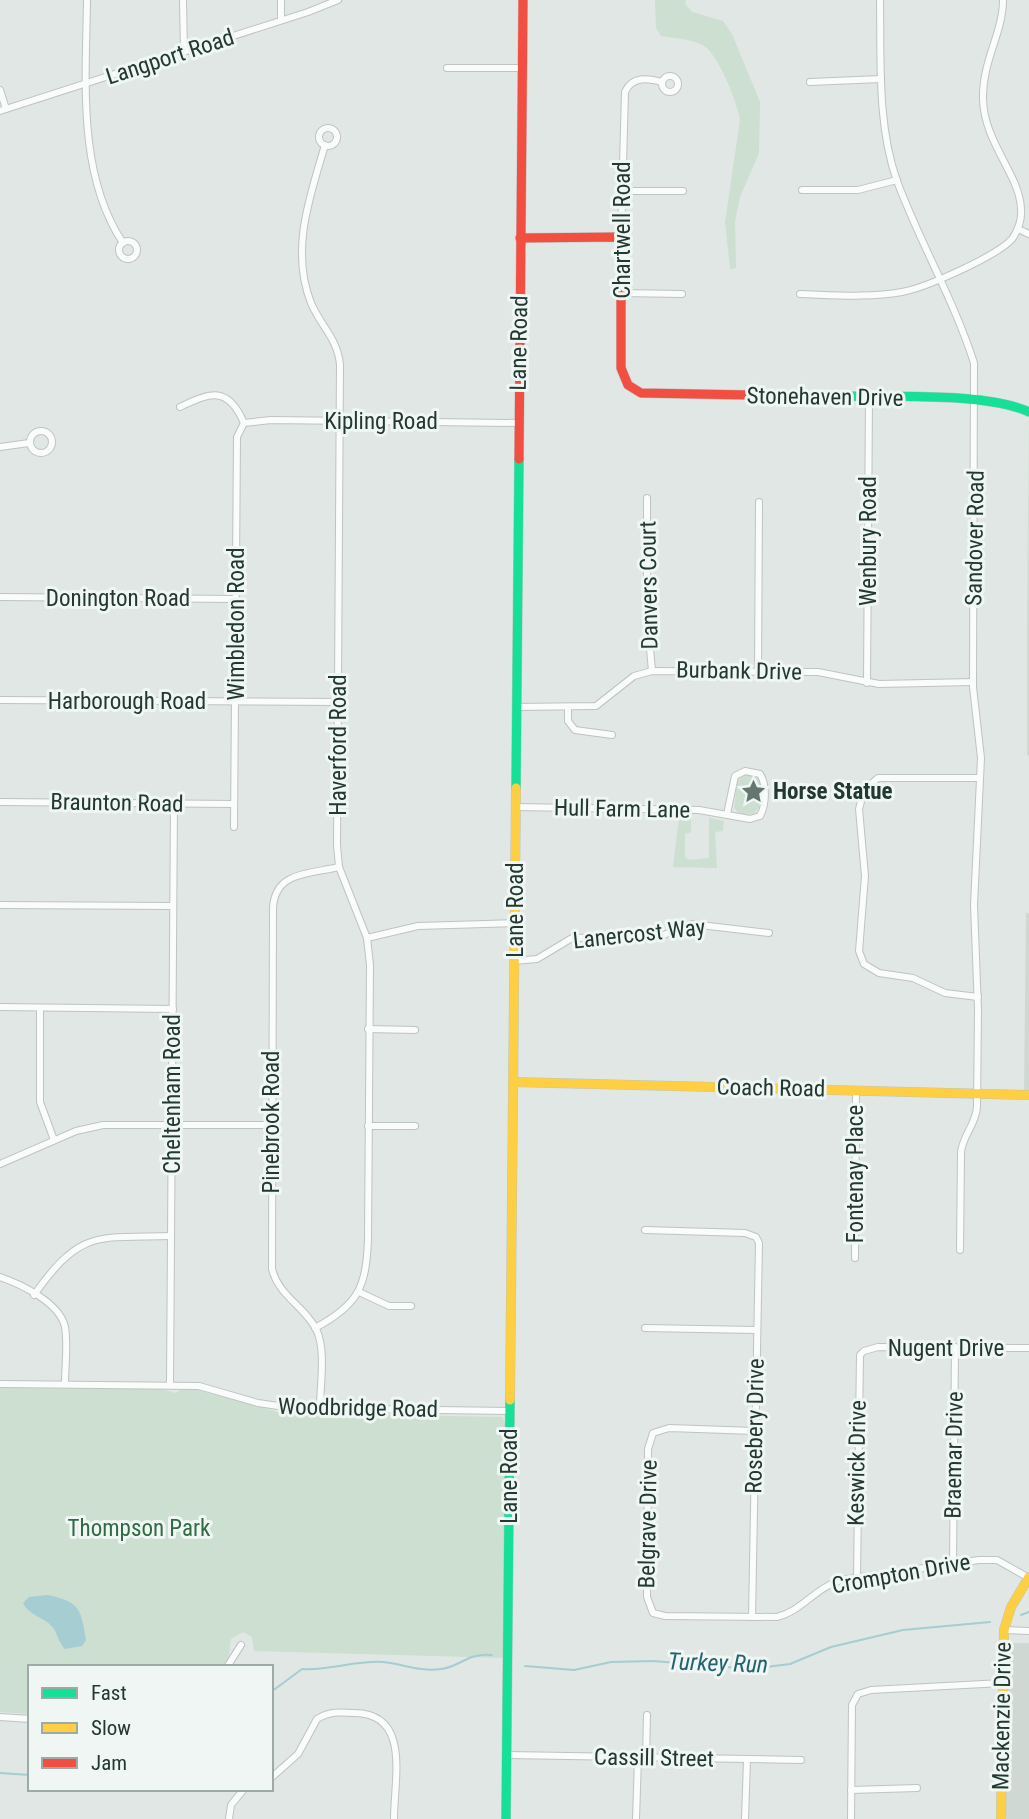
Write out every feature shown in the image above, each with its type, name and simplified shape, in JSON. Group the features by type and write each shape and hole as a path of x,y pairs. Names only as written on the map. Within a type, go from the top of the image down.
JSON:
{"street":[{"path":"87,0 87,83 93,175 101,202 123,243"},
{"path":"183,0 184,52"},
{"path":"281,0 281,20"},
{"name":"Langport Road","path":"3,110 338,0"},
{"name":"Lane Road","path":"506,1819 523,0"},
{"name":"Sandover Road","path":"880,0 881,79 897,180 960,318 974,363 976,400 973,682 980,778 974,905 978,997 977,1093 975,1120 963,1139 961,1152 960,1250"},
{"path":"800,294 883,295 915,289 1005,245 1018,229 1020,202 990,136 983,100 986,60 1003,0"},
{"path":"447,68 522,68"},
{"name":"Chartwell Road","path":"625,380 621,368 623,98 631,83 648,79 662,82"},
{"path":"810,82 881,79"},
{"path":"0,90 3,110"},
{"name":"Haverford Road","path":"315,1328 340,1315 359,1292 367,1265 367,938 339,867 340,421 337,345 312,304 301,258 303,230 325,145"},
{"path":"802,190 858,190 897,180"},
{"path":"622,191 683,191"},
{"path":"1018,229 1029,234"},
{"path":"520,238 621,237"},
{"path":"621,293 682,294"},
{"name":"Stonehaven Drive","path":"625,380 634,390 651,395 976,400 1014,405 1029,412"},
{"path":"180,407 201,397 223,396 231,400 244,423"},
{"name":"Wenbury Road","path":"867,683 869,398"},
{"name":"Kipling Road","path":"244,423 519,423"},
{"name":"Wimbledon Road","path":"234,827 237,437 244,423"},
{"path":"0,447 29,443"},
{"name":"Danvers Court","path":"648,498 647,615 652,671"},
{"path":"758,671 759,502"},
{"name":"Donington Road","path":"0,597 236,599"},
{"name":"Burbank Drive","path":"516,707 596,706 634,676 652,671 818,672 867,683 973,682"},
{"name":"Harborough Road","path":"0,700 338,702"},
{"path":"568,708 568,721 575,730 612,735"},
{"name":"Hull Farm Lane","path":"515,807 699,810 750,819 760,816 764,807 764,782 760,774 745,771 735,776 727,814"},
{"path":"978,997 945,993 914,978 879,973 864,964 859,951 864,876 859,809 864,790 878,778 980,778"},
{"name":"Braunton Road","path":"0,802 234,804"},
{"name":"Cheltenham Road","path":"170,1384 174,804"},
{"name":"Pinebrook Road","path":"315,1328 284,1294 272,1269 274,896 278,886 287,880 339,867"},
{"path":"0,905 173,906"},
{"path":"367,938 429,925 514,923"},
{"name":"Lanercost Way","path":"514,961 537,959 572,938 661,936 692,924 769,933"},
{"path":"0,1007 173,1009"},
{"path":"40,1008 40,1102 54,1140"},
{"path":"368,1029 415,1030"},
{"name":"Coach Road","path":"513,1082 1029,1095"},
{"name":"Fontenay Place","path":"855,1258 856,1090"},
{"path":"0,1164 54,1140 103,1125 272,1125"},
{"path":"368,1126 415,1126"},
{"name":"Rosebery Drive","path":"645,1230 745,1233 756,1237 759,1243 752,1617"},
{"path":"34,1295 57,1263 87,1242 108,1236 171,1236"},
{"path":"0,1277 55,1310 65,1327 65,1384"},
{"path":"359,1292 389,1306 411,1307"},
{"path":"315,1328 320,1348 320,1408"},
{"path":"645,1328 756,1330"},
{"name":"Nugent Drive","path":"864,1351 878,1347 1029,1348"},
{"name":"Braemar Drive","path":"953,1563 955,1347"},
{"name":"Keswick Drive","path":"857,1577 859,1361 864,1351"},
{"name":"Woodbridge Road","path":"0,1384 170,1384 212,1388 275,1407 510,1411"},
{"name":"Belgrave Drive","path":"653,1613 647,1597 648,1449 653,1433 669,1428 755,1430"},
{"name":"Crompton Drive","path":"653,1613 665,1616 752,1617 788,1614 821,1588 857,1577 953,1563 997,1560 1029,1577"},
{"name":"Mackenzie Drive","path":"1001,1819 1004,1630 1011,1607 1029,1577"},
{"path":"1004,1630 1029,1631"},
{"path":"228,1665 241,1646"},
{"path":"851,1819 852,1705 858,1694 870,1690 1002,1683"},
{"path":"273,1777 298,1754 313,1724 328,1713 373,1714 392,1731 395,1747 394,1819"},
{"path":"646,1758 647,1714"},
{"path":"0,1717 28,1718"},
{"name":"Cassill Street","path":"507,1755 801,1760"},
{"path":"636,1819 638,1758"},
{"path":"745,1819 747,1760"},
{"path":"851,1790 917,1788"},
{"path":"229,1819 231,1805 242,1791"}],"shaded area":[{"path":"1029,624 1029,755 1027,755"},
{"path":"1026,913 1029,913 1029,1095 1024,1095"},
{"path":"1003,1643 1029,1643 1029,1819 1001,1819"}],"green space":[{"path":"655,0 686,0 685,4 692,12 723,21 732,34 760,102 759,153 740,197 735,221 736,268 730,269 725,222 740,120 738,113 726,80 715,59 704,46 661,36 656,28"},
{"path":"1029,418 1029,624 1027,624"},
{"path":"744,774 756,776 760,783 759,808 753,814 740,814 734,808 737,782"},
{"path":"679,817 691,817 691,832 685,834 685,857 689,860 709,858 709,818 724,821 723,831 715,832 717,868 673,867"},
{"name":"Thompson Park","path":"0,1388 161,1389 176,1393 180,1390 195,1389 282,1413 502,1417 505,1423 504,1658 254,1651 252,1637 243,1632 231,1639 228,1662 224,1665 28,1665 28,1714 0,1712"}],"water":[{"path":"48,1595 67,1601 78,1609 86,1640 82,1646 65,1649 51,1625 23,1603 29,1597"}],"waterway":[{"name":"Turkey Run","path":"1021,1615 1029,1612"},
{"name":"Turkey Run","path":"525,1666 574,1670 611,1662 653,1661 751,1669 790,1664 831,1647 903,1630 990,1622"},
{"name":"Turkey Run","path":"273,1691 302,1669 383,1662 433,1670 476,1656 492,1655"},
{"name":"Turkey Run","path":"0,1773 28,1775"}],"traffic: fast":[{"path":"811,396 924,396 983,400 1029,412"},
{"path":"516,788 519,459"},
{"path":"506,1819 510,1400"}],"traffic: slow":[{"path":"510,1400 516,788"},
{"path":"513,1082 1029,1095"},
{"path":"1001,1819 1004,1630 1011,1607 1029,1577"}],"traffic: jam":[{"path":"519,459 523,0"},
{"path":"520,238 621,237 621,368 628,385 641,393 811,396"}],"place":[{"name":"Horse Statue","path":"753,791"}]}
